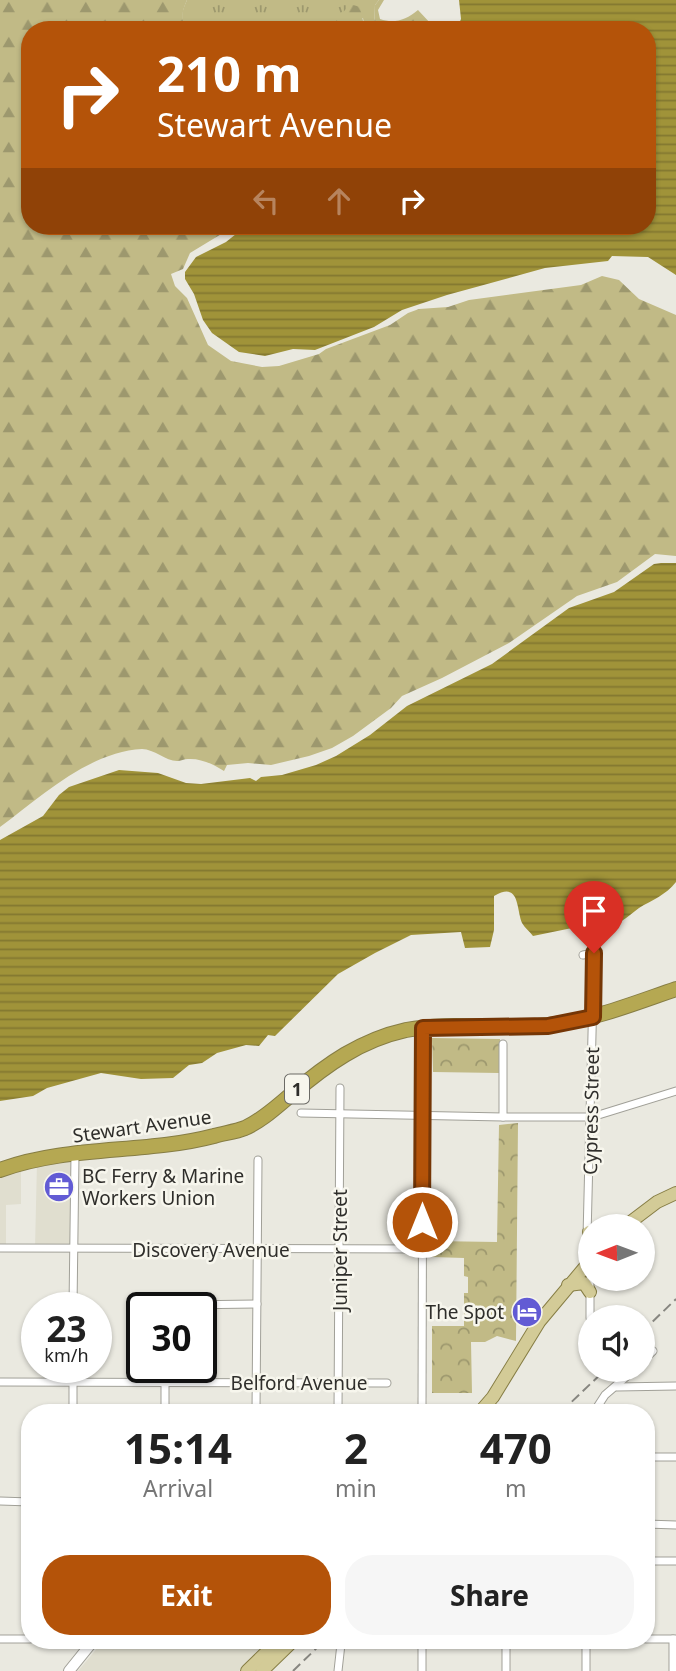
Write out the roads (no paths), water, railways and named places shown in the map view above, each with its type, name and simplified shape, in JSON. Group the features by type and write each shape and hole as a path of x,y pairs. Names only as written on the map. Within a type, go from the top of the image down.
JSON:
{"highway":[{"name":"Stewart Avenue","path":"0,1170 75,1155 189,1141 245,1128 262,1118 345,1053 387,1035 423,1028 548,1026 593,1017 676,989"}],"main road":[{"path":"641,1214 657,1202 676,1193"},
{"path":"487,1404 539,1322 578,1274"},
{"path":"568,1285 578,1284"},
{"path":"490,1404 492,1398"},
{"path":"247,1671 270,1649"},
{"path":"262,1671 285,1649"}],"street":[{"name":"Cypress Street","path":"583,955 594,953 589,1214"},
{"path":"422,1404 423,1028"},
{"path":"503,1044 503,1117"},
{"name":"Juniper Street","path":"339,1404 340,1088"},
{"path":"301,1112 592,1117 676,1091"},
{"path":"73,1292 75,1155"},
{"path":"256,1404 258,1160"},
{"name":"Discovery Avenue","path":"0,1248 422,1250"},
{"path":"217,1305 257,1304"},
{"name":"Belford Avenue","path":"0,1382 21,1382"},
{"path":"599,1404 605,1395 622,1382"},
{"path":"73,1383 73,1404"},
{"name":"Belford Avenue","path":"73,1383 387,1384"},
{"path":"165,1384 165,1404"},
{"path":"617,1387 676,1386"},
{"path":"655,1457 676,1457"},
{"path":"0,1501 21,1502"},
{"path":"655,1524 676,1525"},
{"path":"655,1561 676,1561"},
{"path":"0,1639 21,1639"},
{"path":"655,1639 674,1639 673,1671"},
{"path":"69,1671 86,1649"},
{"path":"338,1671 340,1649"},
{"path":"422,1649 422,1671"},
{"path":"506,1649 506,1671"},
{"path":"586,1649 586,1671"}],"railway":[{"path":"655,1319 676,1299"},
{"path":"569,1404 592,1382"},
{"path":"293,1671 316,1649"}],"place":[{"name":"BC Ferry & Marine Workers Union","path":"59,1187"},
{"name":"The Spot","path":"527,1312"}]}
